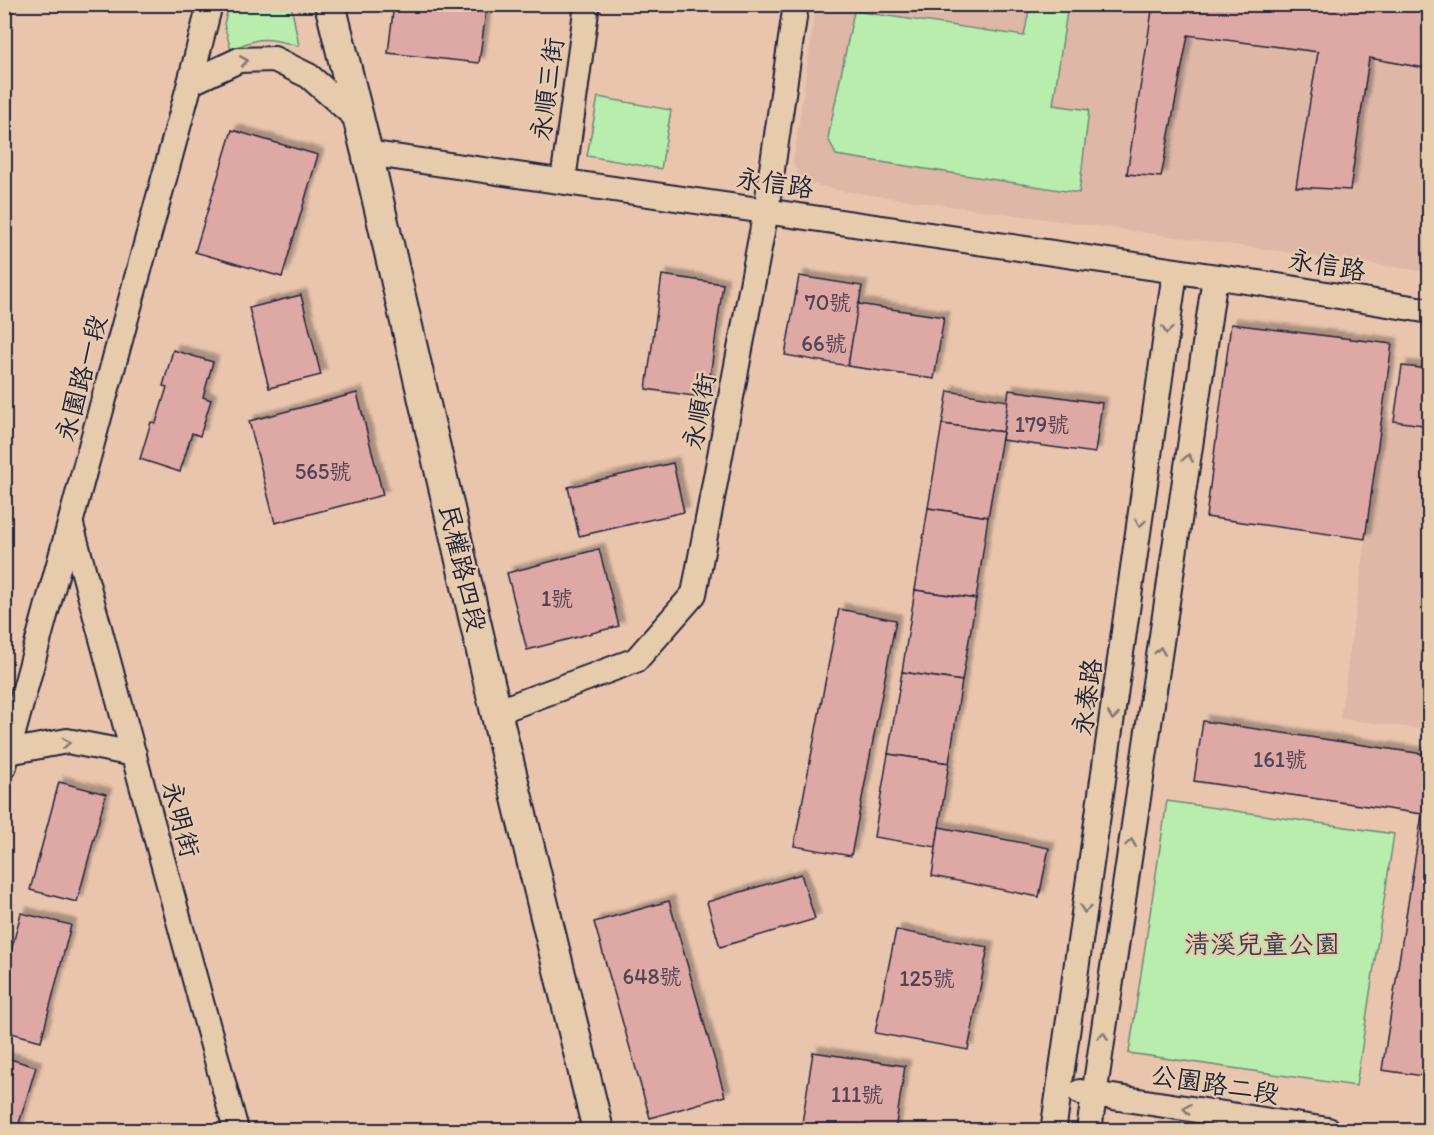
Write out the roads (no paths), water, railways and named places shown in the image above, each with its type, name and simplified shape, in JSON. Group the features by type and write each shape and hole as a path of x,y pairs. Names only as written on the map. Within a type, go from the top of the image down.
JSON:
{"street":[{"name":"永園路一段","path":"6,759 210,4"},
{"name":"民權路四段","path":"330,4 367,153 496,712 598,1131"},
{"name":"永順三街","path":"563,181 587,4"},
{"name":"永順街","path":"496,712 636,660 694,594 766,211 796,4"},
{"path":"190,83 239,60 274,59 309,76 359,120"},
{"name":"永信路","path":"367,153 1215,277 1430,311"},
{"name":"永泰路","path":"1054,1128 1175,272"},
{"path":"1089,1131 1215,277"},
{"name":"永明街","path":"71,523 236,1131"},
{"path":"6,759 67,741 134,754"},
{"name":"公園路二段","path":"1060,1088 1328,1131"},
{"path":"1054,1128 1081,1131"}],"park label":[{"name":"清溪兒童公園","path":"1262,944"}]}
